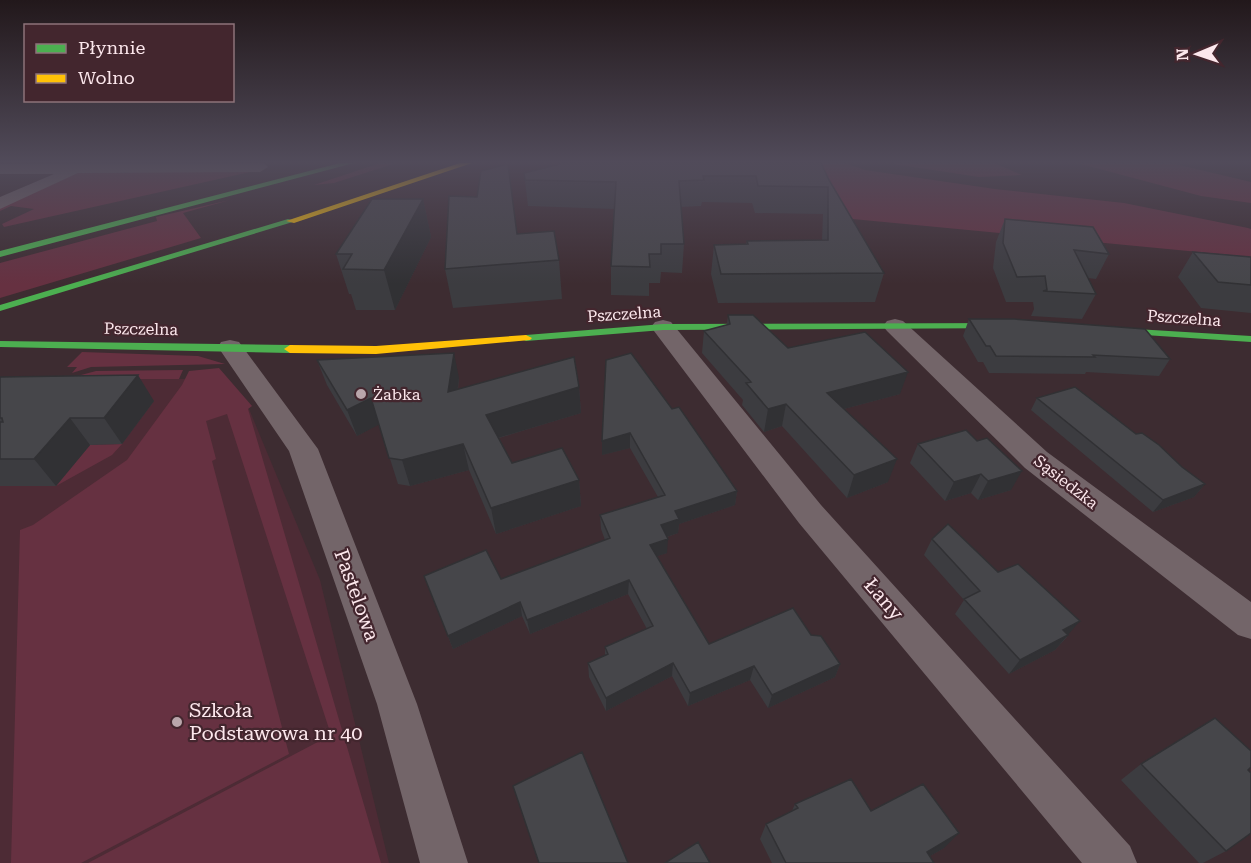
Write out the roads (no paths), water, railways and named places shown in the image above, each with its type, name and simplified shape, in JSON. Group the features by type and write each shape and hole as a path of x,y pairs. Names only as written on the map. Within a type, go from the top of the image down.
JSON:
{"main road":[{"path":"0,254 195,203"},
{"path":"305,215 333,203"},
{"path":"0,308 349,203"},
{"name":"Pszczelna","path":"0,345 386,350 663,327 1030,326"},
{"name":"Pszczelna","path":"1088,329 1251,339"}],"street":[{"name":"Sąsiedzka","path":"895,326 1036,460 1251,623"},
{"name":"Łany","path":"663,327 810,514 1113,863"},
{"name":"Pastelowa","path":"230,347 303,449 397,704 444,863"}],"place":[{"name":"Żabka","path":"361,394"},
{"name":"Szkoła Podstawowa nr 40","path":"177,722"}]}
